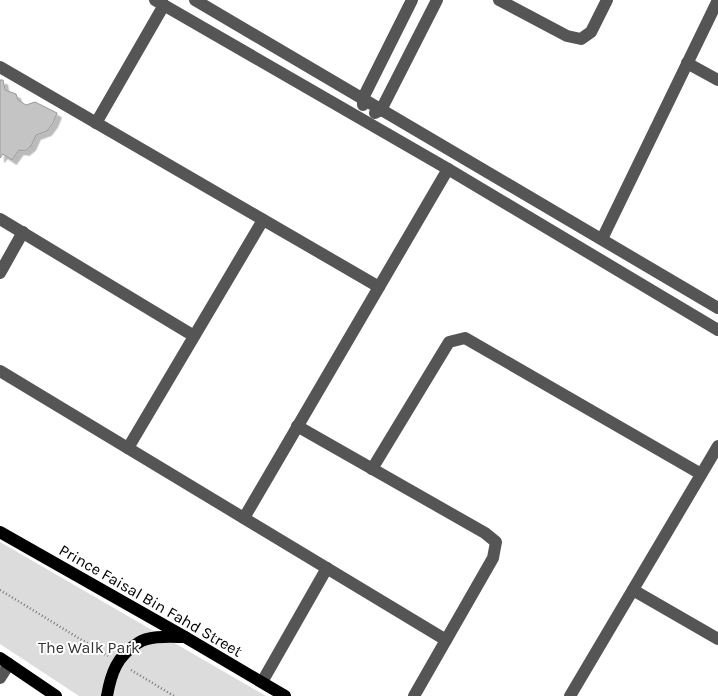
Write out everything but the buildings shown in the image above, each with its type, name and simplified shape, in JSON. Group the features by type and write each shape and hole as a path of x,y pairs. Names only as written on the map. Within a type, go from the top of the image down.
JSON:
{"main road":[{"name":"Prince Faisal Bin Fahd Street","path":"0,532 185,636 285,696"},
{"path":"107,696 117,662 138,642 152,638 185,636"},
{"path":"5,661 56,696"}],"street":[{"path":"195,0 718,308"},
{"path":"363,119 363,98 412,0"},
{"path":"363,119 381,110 437,0"},
{"path":"498,0 567,36 581,39 591,32 607,0"},
{"path":"602,239 718,0"},
{"path":"96,123 160,3 363,119 718,330"},
{"path":"687,63 718,80"},
{"path":"0,67 379,287"},
{"path":"244,518 448,169"},
{"path":"0,219 194,336"},
{"path":"128,448 263,220"},
{"path":"0,273 23,232"},
{"path":"372,469 449,342 465,338 702,474"},
{"path":"0,371 446,640"},
{"path":"297,426 485,533 496,542 493,558 414,696"},
{"path":"570,696 718,446"},
{"path":"262,682 327,568"},
{"path":"633,590 718,639"},
{"path":"0,678 5,661"}],"path":[{"path":"0,590 109,657"},
{"path":"131,670 174,696"}],"green space":[{"name":"The Walk Park","path":"0,542 266,696 79,696 0,644"}]}
